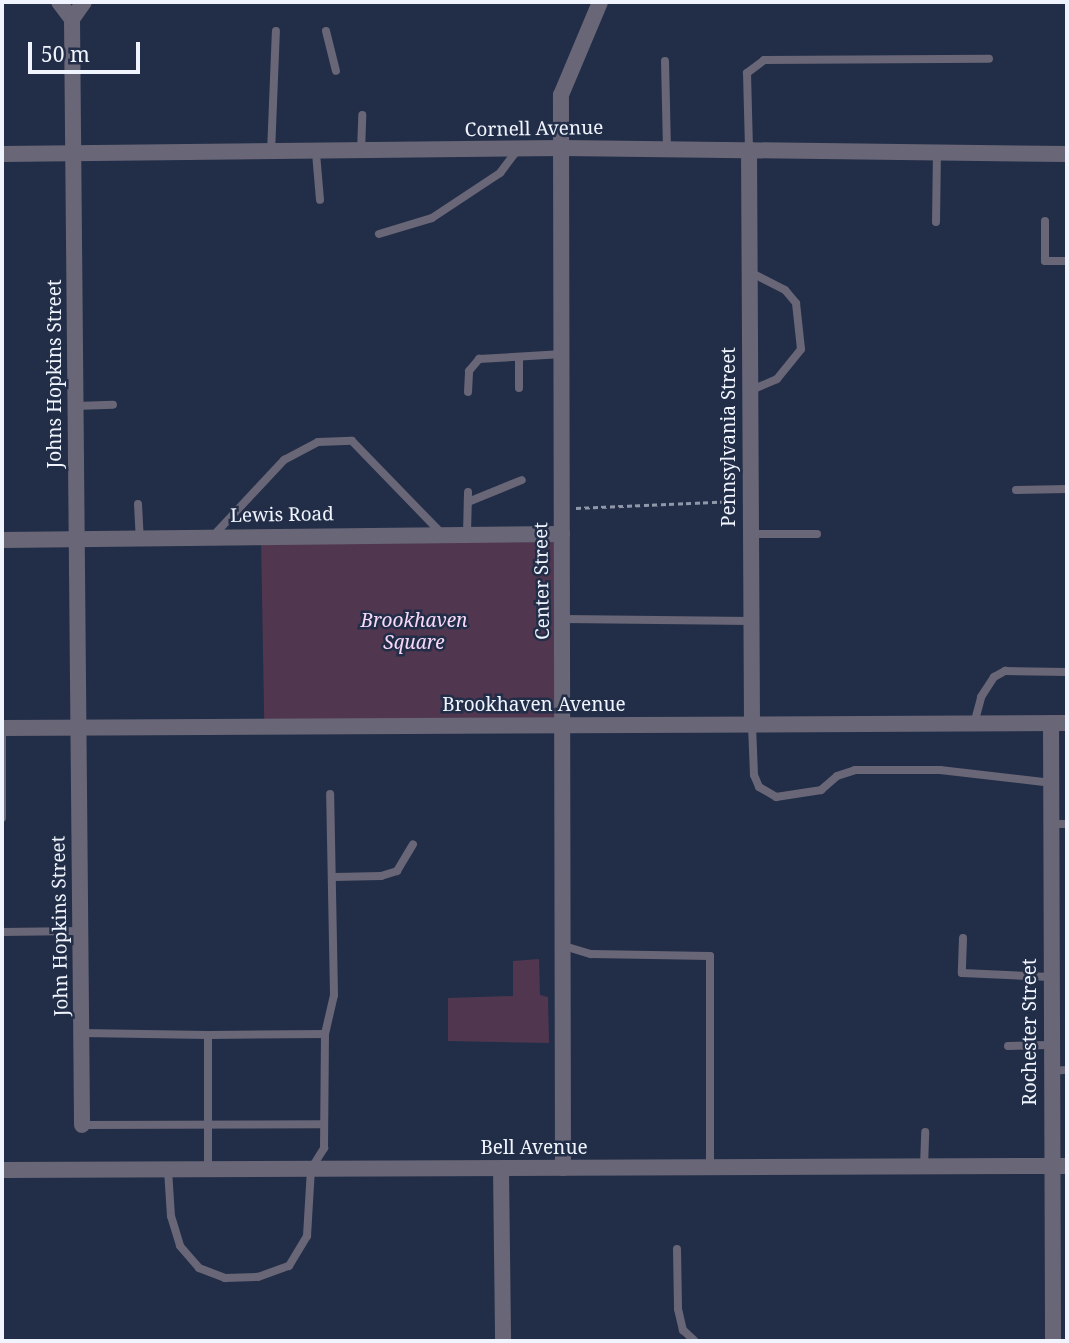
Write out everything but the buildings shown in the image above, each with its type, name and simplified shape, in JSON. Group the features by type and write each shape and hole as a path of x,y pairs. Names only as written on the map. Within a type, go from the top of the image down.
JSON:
{"street":[{"path":"59,2 72,19 84,2"},
{"name":"Center Street","path":"563,1168 565,726 561,95 600,2"},
{"name":"Johns Hopkins Street","path":"72,19 79,728"},
{"name":"Cornell Avenue","path":"2,154 516,152 563,148 1067,154"},
{"name":"Pennsylvania Street","path":"749,149 752,725"},
{"name":"Lewis Road","path":"2,540 562,534"},
{"name":"Brookhaven Avenue","path":"2,728 1059,723"},
{"name":"Rochester Street","path":"1053,1341 1059,1166 1051,1071 1050,977 1060,824 1052,783 1059,723"},
{"name":"John Hopkins Street","path":"79,728 82,1125"},
{"name":"Bell Avenue","path":"2,1170 1059,1166"},
{"path":"501,1169 503,1341"}],"lane":[{"path":"271,153 276,31"},
{"path":"326,32 336,71"},
{"path":"749,149 747,73 764,60 989,59"},
{"path":"665,61 667,149"},
{"path":"361,152 362,115"},
{"path":"379,234 432,218 500,173 516,152"},
{"path":"316,153 320,200"},
{"path":"936,222 937,154"},
{"path":"1045,222 1045,261 1067,261"},
{"path":"749,391 777,379 801,349 796,303 785,290 750,272"},
{"path":"468,392 469,371 479,359 563,354"},
{"path":"519,358 519,388"},
{"path":"76,407 113,405"},
{"path":"212,537 284,460 318,442 352,442 443,534"},
{"path":"468,502 522,480"},
{"path":"1016,490 1067,489"},
{"path":"467,534 468,492"},
{"path":"138,504 141,538"},
{"path":"751,534 817,534"},
{"path":"563,620 752,621"},
{"path":"974,724 981,697 993,677 1005,671 1067,672"},
{"path":"752,725 754,775 759,787 776,797 821,790 837,776 855,770 940,770 1052,783"},
{"path":"2,728 2,818"},
{"path":"167,1170 171,1216 180,1246 199,1268 225,1278 274,1274 289,1266 302,1250 307,1236 311,1169 324,1148 325,1034 334,995 334,877 330,794"},
{"path":"334,877 381,876 397,870 413,844"},
{"path":"2,932 81,931"},
{"path":"963,938 962,973 1050,977"},
{"path":"564,946 591,954 710,956 710,1168"},
{"path":"82,1033 325,1034"},
{"path":"208,1035 208,1170"},
{"path":"1009,1046 1050,1045"},
{"path":"1051,1071 1067,1070"},
{"path":"82,1125 323,1124"},
{"path":"924,1167 925,1132"},
{"path":"677,1249 678,1309 683,1330 695,1341"}],"path":[{"path":"562,508 750,501"}],"green space":[{"name":"Brookhaven Square","path":"562,534 565,726 264,731 261,539"},
{"path":"539,959 540,995 548,997 549,1043 448,1041 448,998 513,996 513,961"}]}
